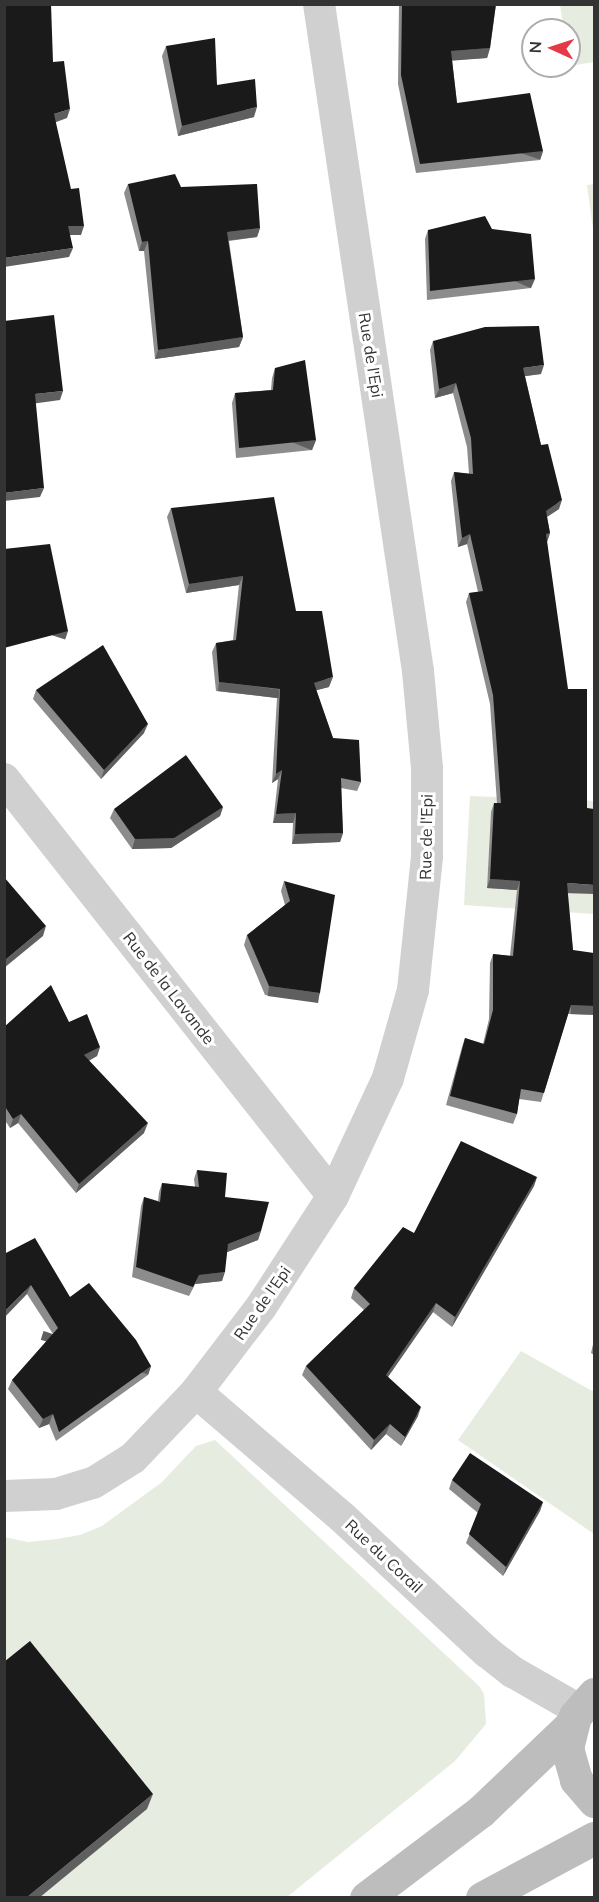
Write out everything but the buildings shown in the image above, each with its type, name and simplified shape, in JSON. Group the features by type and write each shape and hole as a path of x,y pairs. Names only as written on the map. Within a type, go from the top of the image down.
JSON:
{"main road":[{"path":"582,1709 568,1740 570,1765 580,1787 594,1801"},
{"path":"366,1898 481,1810 582,1709"},
{"path":"482,1898 594,1838"}],"street":[{"name":"Rue de l'Epi","path":"6,1497 56,1494 93,1482 133,1458 196,1392 261,1307 333,1196 388,1078 413,990 426,866 427,768 418,671 319,4"},
{"name":"Rue de la Lavande","path":"4,779 333,1196"},
{"name":"Rue du Corail","path":"196,1392 342,1517 487,1652 513,1672 582,1709"}],"shaded area":[{"path":"560,5 594,5 594,62 581,64 581,18 562,18"},
{"path":"594,184 594,236 587,185"},
{"path":"470,796 594,801 594,840 491,813 487,888 594,894 594,914 464,905"},
{"path":"521,1351 594,1392 594,1534 458,1440"},
{"path":"215,1440 479,1686 484,1694 486,1724 455,1761 287,1897 5,1897 4,1537 28,1542 57,1539 80,1535 102,1526 162,1482 196,1446"}]}
